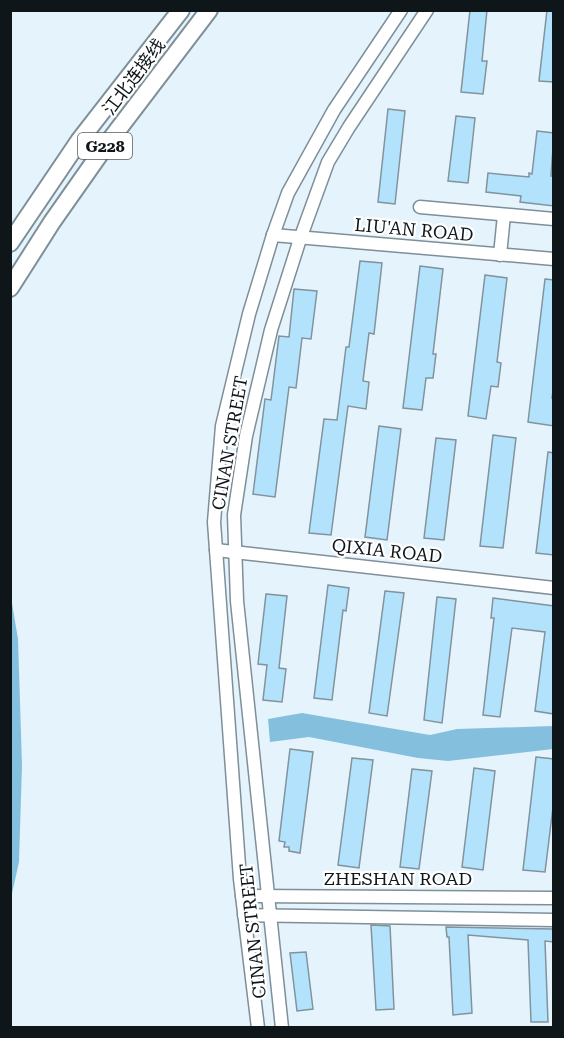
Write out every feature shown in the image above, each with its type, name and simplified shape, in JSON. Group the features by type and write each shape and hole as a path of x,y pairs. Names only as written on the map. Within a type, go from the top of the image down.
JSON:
{"highway":[{"name":"江北连接线","path":"10,243 79,141 181,10"},
{"name":"江北连接线","path":"10,288 52,222 104,148 209,10"}],"street":[{"name":"CINAN STREET","path":"258,1028 242,896 214,522 222,426 249,314 288,194 334,110 401,10"},
{"name":"CINAN STREET","path":"282,1028 237,601 234,515 246,436 271,330 328,162 427,10"},
{"path":"420,207 554,219"},
{"path":"500,255 504,215"},
{"name":"LIU'AN ROAD","path":"273,235 554,259"},
{"name":"QIXIA ROAD","path":"216,550 554,588"},
{"name":"ZHESHAN ROAD","path":"242,896 554,898"},
{"name":"ZHESHAN ROAD","path":"244,915 554,920"}],"water":[{"path":"11,597 18,639 22,765 19,862 11,898"},
{"path":"302,713 430,735 457,729 553,726 553,749 448,761 418,758 309,737 270,742 268,719"}],"building":[{"path":"470,10 487,10 482,61 487,61 483,94 461,92"},
{"path":"547,10 554,10 554,82 539,81"},
{"path":"388,109 405,111 395,204 378,202"},
{"path":"456,116 475,118 468,183 448,181"},
{"path":"537,131 554,133 551,176 554,176 554,206 520,202 521,196 486,192 488,173 529,177 529,173 532,174"},
{"path":"360,261 382,263 374,334 369,333 363,381 369,382 366,409 348,406 331,535 309,533 324,419 337,420"},
{"path":"420,266 443,269 433,354 436,354 433,378 426,378 422,410 403,408"},
{"path":"485,275 507,278 497,362 501,363 498,387 491,386 486,419 468,416"},
{"path":"545,279 554,280 552,398 554,399 554,426 528,422"},
{"path":"294,289 317,291 311,339 302,338 296,388 289,387 275,497 253,494 265,399 271,400 279,336 289,337"},
{"path":"379,426 401,429 387,540 365,537"},
{"path":"493,435 516,438 503,548 480,546"},
{"path":"436,438 456,440 444,540 424,538"},
{"path":"548,452 554,453 554,555 536,553"},
{"path":"328,585 349,588 346,611 343,610 332,700 314,698"},
{"path":"385,591 404,593 387,716 369,713"},
{"path":"266,594 287,596 279,668 286,669 282,702 263,700 267,665 258,664"},
{"path":"437,597 456,599 442,723 424,720"},
{"path":"493,598 554,606 554,714 535,711 545,632 512,628 500,717 483,715 494,618 491,618"},
{"path":"290,749 313,752 300,853 289,851 289,847 284,847 285,842 279,841"},
{"path":"536,757 554,759 554,799 545,872 523,870"},
{"path":"352,758 373,760 359,868 338,865"},
{"path":"474,768 495,771 483,870 462,867"},
{"path":"412,769 432,771 419,869 400,867"},
{"path":"371,925 390,926 394,1009 376,1010"},
{"path":"446,927 554,929 554,942 545,941 548,1022 531,1022 528,940 468,935 472,1013 453,1015 449,937 447,937"},
{"path":"306,952 313,1009 297,1011 290,953"}]}
